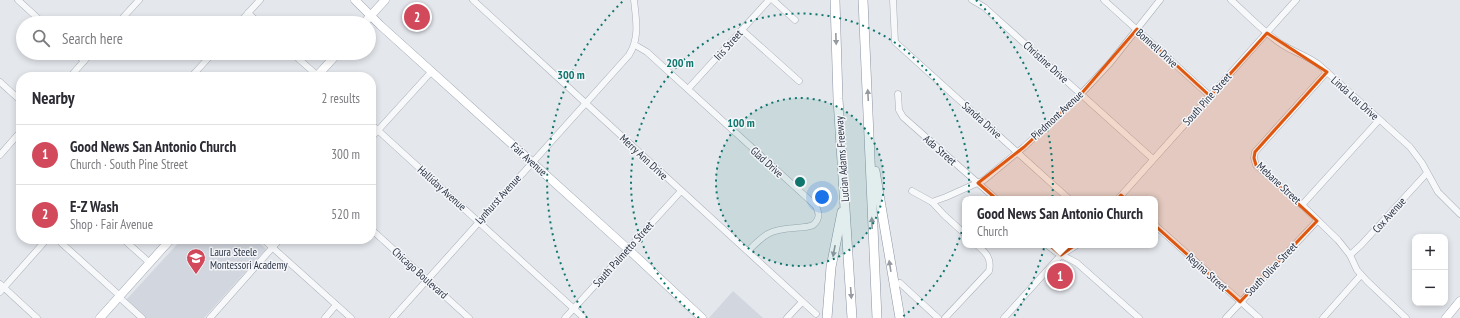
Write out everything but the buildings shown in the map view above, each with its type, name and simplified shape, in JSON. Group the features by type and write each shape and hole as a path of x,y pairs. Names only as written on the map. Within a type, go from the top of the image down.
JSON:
{"highway":[{"name":"Lucian Adams Freeway","path":"835,0 838,99 852,318"},
{"path":"863,0 877,318"},
{"path":"870,134 900,318"},
{"path":"827,318 831,267 844,199"}],"main road":[{"name":"Fair Avenue","path":"355,0 371,15"},
{"path":"371,15 385,0"},
{"name":"Fair Avenue","path":"376,21 702,318"},
{"path":"321,72 332,60"},
{"path":"100,318 167,244"},
{"path":"1446,318 1460,300"}],"street":[{"path":"18,0 35,16"},
{"path":"124,16 139,0"},
{"path":"245,16 260,0"},
{"name":"Merry Ann Drive","path":"473,0 816,314"},
{"path":"634,0 637,29 635,45"},
{"name":"Iris Street","path":"688,89 769,0"},
{"path":"773,0 795,20"},
{"name":"Sandra Drive","path":"893,0 895,42 1066,196"},
{"name":"Christine Drive","path":"972,0 984,7 1154,160"},
{"name":"Bonnell Drive","path":"1104,0 1210,96"},
{"name":"Piedmont Avenue","path":"932,202 978,183 989,176 1017,152 1081,94 1110,63 1160,0"},
{"name":"Linda Lou Drive","path":"1231,0 1282,45 1311,59 1327,72 1410,147 1422,163 1438,192 1460,214"},
{"name":"South Pine Street","path":"1124,196 1210,96 1296,0"},
{"path":"248,13 251,16"},
{"path":"742,30 799,81"},
{"name":"Lynhurst Avenue","path":"393,318 629,55 635,45"},
{"name":"Glad Drive","path":"635,45 647,52 819,210 819,217 815,224 810,227 781,229 770,232 761,238 748,251"},
{"path":"195,72 206,60"},
{"path":"299,60 312,72"},
{"path":"74,72 84,61"},
{"path":"376,132 432,71"},
{"name":"Mebane Street","path":"1327,72 1256,152 1254,158 1256,165 1302,205 1338,240 1350,255 1361,274"},
{"path":"0,82 16,96"},
{"name":"Ada Street","path":"898,94 899,110 903,117 993,196"},
{"path":"1302,205 1379,120"},
{"name":"Halliday Avenue","path":"378,130 584,318"},
{"path":"0,154 16,136"},
{"name":"Cox Avenue","path":"1350,255 1427,173"},
{"name":"South Palmetto Street","path":"565,318 681,191"},
{"path":"912,191 932,202 962,231"},
{"name":"South Olive Street","path":"1226,318 1317,221"},
{"name":"Regina Street","path":"1158,228 1259,318"},
{"name":"Chicago Boulevard","path":"376,233 469,318"},
{"path":"37,318 1,288 42,244"},
{"path":"63,244 142,318"},
{"path":"129,244 150,263"},
{"path":"269,244 350,318"},
{"path":"210,318 276,244"},
{"path":"945,318 989,271 990,266 988,257 980,248"},
{"path":"1051,248 1077,263 1139,318"},
{"path":"1004,318 1061,255 1072,248"},
{"path":"1323,318 1361,274 1406,318"},
{"path":"900,283 938,318"},
{"path":"787,318 802,302"},
{"path":"325,318 336,305"}],"highlighted area":[{"path":"1137,29 1210,96 1267,33 1327,72 1255,152 1254,158 1256,165 1317,221 1240,302 1121,195 1081,241 1061,255 978,183 1024,147 1081,94"}],"shaded area":[{"name":"Laura Steele Montessori Academy","path":"177,244 260,244 266,249 204,318 146,318 126,300"},
{"path":"733,291 763,318 709,318"}],"place":[{"name":"E-Z Wash","path":"417,17"},
{"name":"Laura Steele Montessori Academy","path":"196,275"},
{"name":"Good News San Antonio Church","path":"1060,276"}]}
